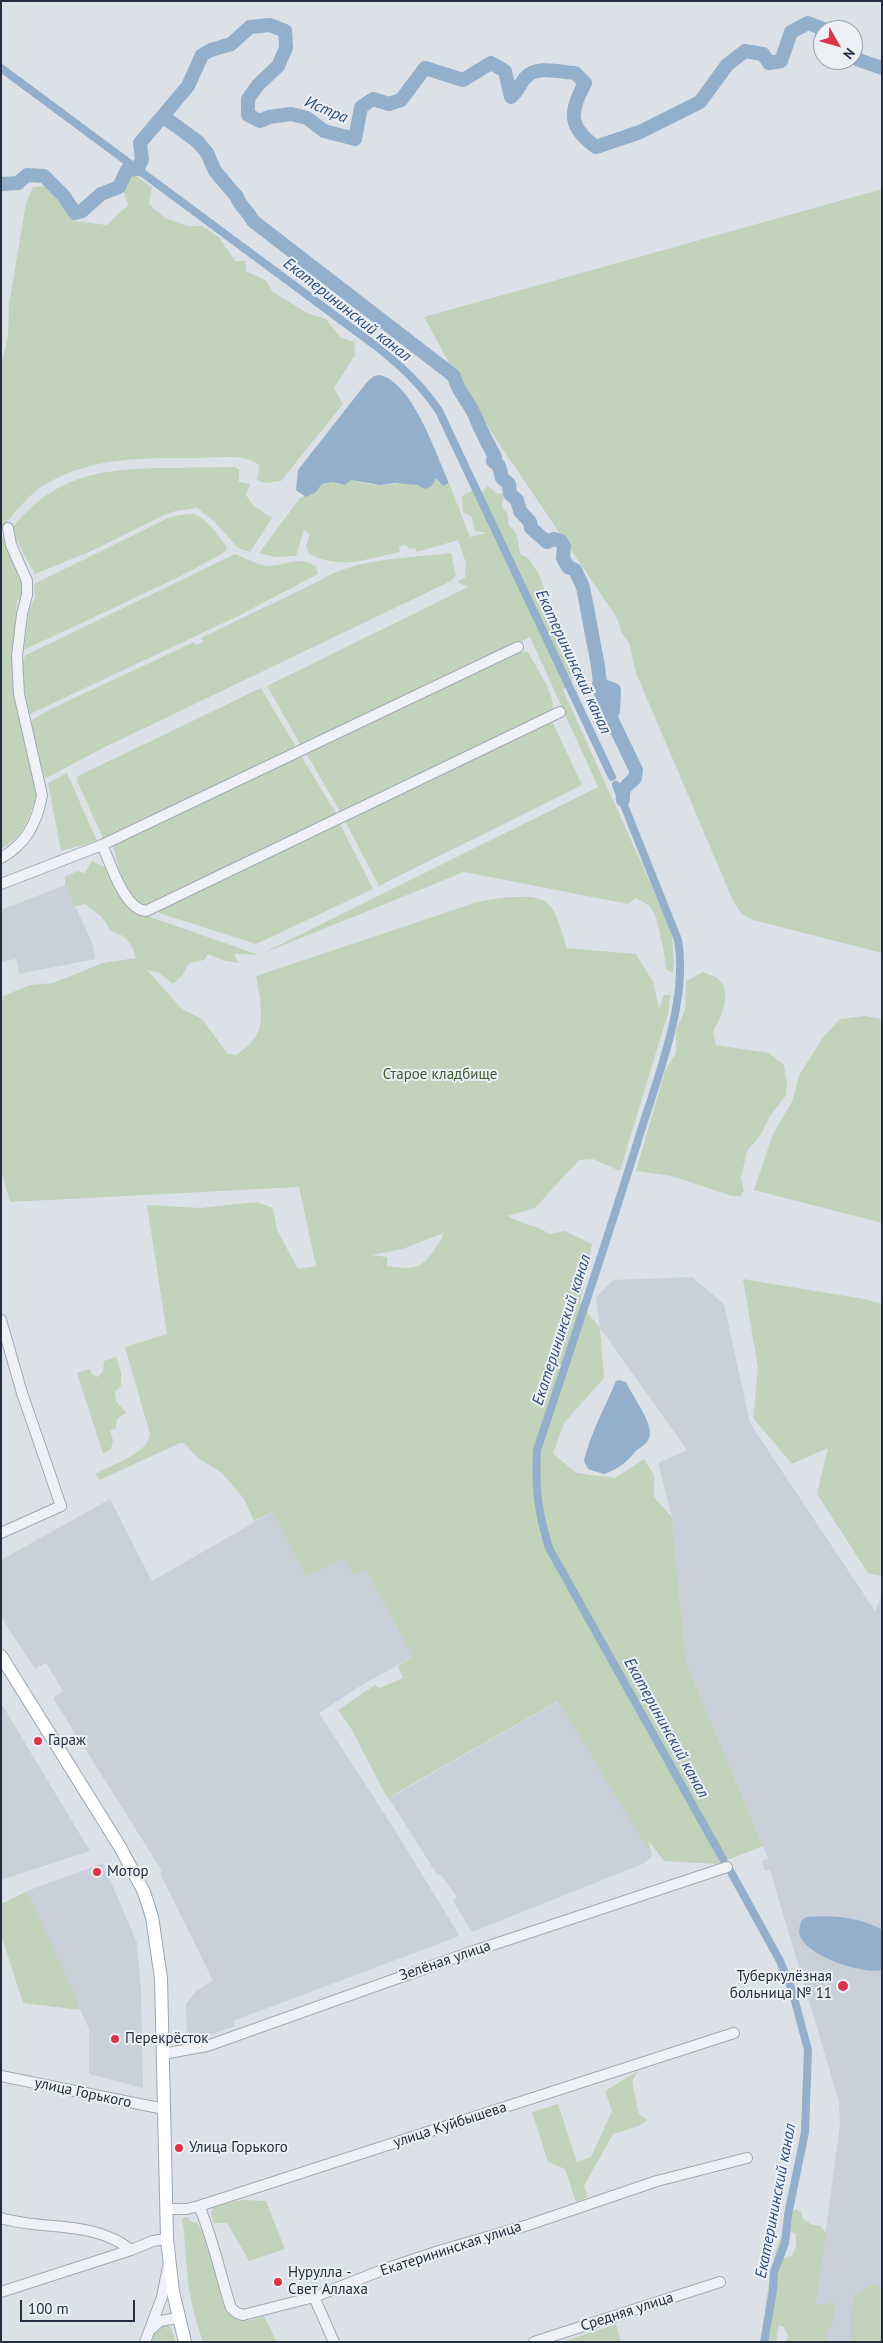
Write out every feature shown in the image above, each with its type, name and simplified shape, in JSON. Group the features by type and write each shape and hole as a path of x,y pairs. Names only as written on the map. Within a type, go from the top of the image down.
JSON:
{"main road":[{"path":"1,1656 120,1848 144,1892 154,1924 160,1962 167,2239 178,2318 185,2342"}],"street":[{"path":"1,858 18,848 30,833 39,811 42,795 19,694 18,656 22,614 28,595 27,581 11,545 8,528"},
{"path":"1,884 102,845 518,647"},
{"path":"102,845 125,895 132,905 146,911 560,712"},
{"path":"1,1320 22,1394 61,1506 1,1533"},
{"name":"Зелёная улица","path":"163,2054 207,2046 474,1951 727,1867"},
{"name":"улица Куйбышева","path":"166,2208 187,2209 199,2206 734,2033"},
{"name":"улица Горького","path":"1,2076 164,2109"},
{"name":"Екатерининская улица","path":"199,2206 234,2311 243,2315 314,2297 385,2269 528,2225 657,2181 747,2158"},
{"path":"1,2218 16,2223 98,2233 121,2242 131,2250"},
{"path":"1,2292 131,2250 153,2241 167,2239"},
{"path":"145,2342 162,2297 169,2261"},
{"name":"Средняя улица","path":"534,2342 720,2282"},
{"path":"314,2297 334,2342"},
{"path":"149,2330 160,2321 178,2318"}],"shaded area":[{"path":"65,885 92,942 95,959 19,974 16,959 1,962 1,910"},
{"name":"Туберкулёзная больница № 11","path":"692,1277 724,1304 750,1423 875,1611 882,1595 882,2342 811,2342 840,2123 839,2102 770,1870 765,1871 762,1861 768,1858 686,1662 672,1517 658,1463 687,1450 600,1328 596,1297 613,1280"},
{"path":"110,1499 152,1581 272,1512 306,1577 344,1558 366,1570 413,1657 362,1685 319,1713 393,1827 459,1935 457,1937 233,2021 235,2026 187,2043 186,2004 196,1991 213,1981 160,1873 162,1871 53,1698 63,1691 46,1663 35,1669 1,1617 1,1560"},
{"path":"559,1701 652,1856 645,1863 472,1932 453,1901 457,1897 442,1876 436,1873 390,1800 393,1796"},
{"path":"1,1703 90,1851 1,1880"},
{"path":"103,1863 137,1943 141,1991 143,2088 89,2074 89,2029 27,1891"}],"green space":[{"path":"134,175 152,187 149,204 165,218 188,226 202,226 219,237 235,261 246,261 246,271 265,280 273,292 307,313 326,319 340,337 354,342 355,355 334,388 343,404 281,481 263,483 257,480 259,465 253,461 239,458 158,458 98,464 78,469 41,487 25,501 1,528 1,365 8,336 9,304 26,203 33,187 47,186 63,202 74,221 107,225 128,205 123,190 127,176"},
{"path":"882,189 882,953 753,920 742,914 734,903 636,673 629,643 622,633 617,618 467,396 424,317"},
{"path":"235,467 239,470 239,482 250,484 246,495 253,505 272,518 250,552 238,548 214,521 197,508 164,515 91,551 35,574 13,534 12,528 44,497 61,486 79,479 118,470"},
{"path":"436,478 443,486 449,483 470,537 487,533 475,531 472,517 463,512 462,496 471,491 482,492 488,486 496,493 503,494 502,507 507,512 509,526 517,535 521,555 528,558 539,574 569,656 572,680 563,690 664,913 672,936 673,973 666,969 660,932 653,910 636,898 628,904 464,872 259,955 598,787 530,637 302,747 267,686 468,587 457,582 465,578 466,563 458,540 417,552 415,548 410,549 406,545 399,547 400,552 353,562 342,562 331,561 308,553 306,546 310,534 304,530 296,556 275,557 259,553 300,498 316,492 322,484 333,482 345,485 351,480 376,485 407,484 424,489"},
{"path":"194,514 204,520 216,532 227,547 225,552 179,577 24,650 29,610 35,598 34,586 36,583 166,519 179,515"},
{"path":"1,537 5,538 23,580 24,599 17,600 13,650 39,796 36,797 24,827 19,834 1,849"},
{"path":"451,553 456,575 451,581 105,747 46,778 44,776 30,721 51,709 194,642 196,645 203,642 201,638 333,573 365,563"},
{"path":"235,554 265,566 299,561 310,563 316,566 318,574 236,617 30,714 22,667 26,655"},
{"path":"518,652 528,652 545,683 553,704 549,713 341,813 306,753"},
{"path":"261,688 297,749 106,839 103,838 77,781 78,776"},
{"path":"551,719 582,785 379,886 345,821"},
{"path":"301,756 337,815 142,908 130,895 123,880 113,845"},
{"path":"67,773 97,841 61,851 48,783"},
{"path":"340,824 373,889 256,944 159,913 159,909"},
{"name":"Старое кладбище","path":"92,861 105,867 130,907 139,913 259,955 234,954 239,963 225,961 208,954 204,960 189,963 182,976 173,984 158,972 147,970 182,1009 202,1019 228,1054 237,1055 254,1039 258,1032 261,1008 256,976 477,902 502,898 532,897 546,902 557,917 567,948 636,954 653,982 659,1008 664,995 670,995 669,1010 620,1171 593,1159 579,1160 535,1208 508,1216 549,1234 565,1231 592,1244 580,1303 600,1328 604,1378 564,1423 553,1454 577,1473 615,1478 644,1459 654,1475 654,1497 672,1517 686,1662 763,1846 717,1864 664,1861 648,1840 652,1856 558,1701 393,1795 390,1800 385,1794 352,1730 338,1710 375,1685 380,1688 403,1678 398,1666 413,1657 366,1570 354,1576 344,1558 306,1577 272,1512 254,1521 244,1499 222,1473 198,1458 184,1443 180,1443 100,1480 95,1474 136,1453 148,1441 150,1434 125,1347 167,1334 147,1205 200,1208 257,1202 273,1208 277,1230 298,1269 316,1266 299,1187 10,1202 1,1170 1,997 30,985 53,983 103,963 136,958 132,946 123,936 111,931 101,916 85,904 75,906 65,885 65,877 77,871 85,873","holes":["443,1233 429,1257 414,1267 387,1266 387,1257 371,1255 403,1249"]},
{"path":"703,972 717,978 725,991 722,1012 713,1032 716,1045 769,1053 784,1065 787,1083 786,1095 770,1116 760,1136 747,1151 741,1178 744,1190 741,1196 732,1196 671,1176 636,1171 665,1071 676,1053 676,1030 685,1010 686,981"},
{"path":"865,1016 882,1019 882,1223 754,1190 773,1134 792,1102 799,1075 824,1036 840,1019"},
{"path":"743,1279 864,1299 882,1304 882,1576 868,1573 817,1494 828,1448 792,1464 753,1418 758,1368"},
{"path":"116,1357 121,1373 121,1386 115,1392 116,1401 126,1413 117,1419 116,1428 110,1431 113,1440 111,1449 103,1454 77,1373 90,1369 92,1374 98,1377 103,1371 104,1361"},
{"path":"27,1891 80,2010 23,2003 1,1935 1,1904"},
{"path":"638,2071 632,2082 639,2114 647,2120 641,2125 613,2134 584,2186 588,2197 576,2202 565,2169 548,2162 532,2112 558,2104 577,2162 591,2157 612,2111 605,2091"},
{"path":"243,2200 266,2201 285,2249 249,2261 227,2223 214,2223 211,2214 214,2206"},
{"path":"795,2209 801,2212 803,2219 812,2225 819,2225 826,2233 816,2304 822,2305 834,2302 834,2319 824,2333 827,2342 786,2342 788,2336 784,2327 779,2325 776,2342 761,2342 772,2265 780,2238 785,2232 789,2241 784,2258 792,2256 796,2246 796,2234 789,2231 788,2225 790,2216"},
{"path":"187,2217 200,2227 230,2313 237,2320 241,2321 264,2316 277,2342 203,2342 189,2287 182,2218"},
{"path":"873,2284 882,2289 882,2342 851,2342 851,2307 856,2295"},
{"path":"616,2324 621,2342 562,2342"},
{"path":"166,2325 171,2328 176,2342 152,2342 156,2329"}],"water":[{"path":"380,375 392,381 403,391 413,405 430,438 449,483 443,486 436,478 431,487 424,489 417,485 395,483 380,485 351,480 345,485 333,482 322,484 316,492 306,497 296,490 298,470 367,382 374,376"},
{"path":"616,1381 626,1382 646,1418 650,1432 647,1442 618,1468 604,1474 588,1469 584,1461 598,1421"},
{"path":"825,1916 853,1919 882,1930 882,1970 862,1970 850,1967 824,1957 813,1950 799,1934 801,1921 806,1917"}],"waterway":[{"name":"Истра","path":"1,184 18,183 27,175 44,176 63,195 75,213 82,211 101,194 119,187 127,170 137,169 142,160 140,143 188,86 202,55 231,44 250,27 270,25 285,31 286,48 278,66 258,85 248,99 248,115 260,121 269,117 291,114 307,118 324,131 355,139 361,107 373,99 389,104 401,100 425,68 463,80 491,63 505,71 511,97 525,78 535,72 548,70 575,73 585,83 574,111 576,126 580,133 596,147 640,132 700,102 727,65 745,51 763,54 769,63 781,61 791,32 808,23 813,25"},
{"name":"Истра","path":"863,61 882,68"},
{"name":"Екатерининский канал","path":"1,68 376,346 402,368 425,392 439,411 612,777"},
{"path":"164,117 198,142 207,153 215,171 237,197 253,221 454,376 495,457 493,461 499,466 502,478 509,484 510,494 517,500 520,511 530,522 531,528 547,542 554,539 561,541 564,546 563,558 568,567 575,570 583,587 598,666 602,700 600,708 609,714 636,770 635,778 624,790 623,800"},
{"path":"599,684 614,690 613,711 609,714"},
{"name":"Екатерининский канал","path":"616,785 678,940 680,964 679,989 675,1015 661,1067 537,1450 536,1477 538,1500 549,1548 723,1859"},
{"name":"Екатерининский канал","path":"731,1872 780,1961 792,1990 808,2050 805,2132 788,2215 785,2243 774,2272 773,2291 764,2342"}],"place":[{"name":"Гараж","path":"38,1741"},
{"name":"Мотор","path":"97,1872"},
{"name":"Туберкулёзная больница № 11","path":"843,1986"},
{"name":"Перекрёсток","path":"115,2039"},
{"name":"Улица Горького","path":"179,2148"},
{"name":"Нурулла - Свет Аллаха","path":"278,2282"}]}
